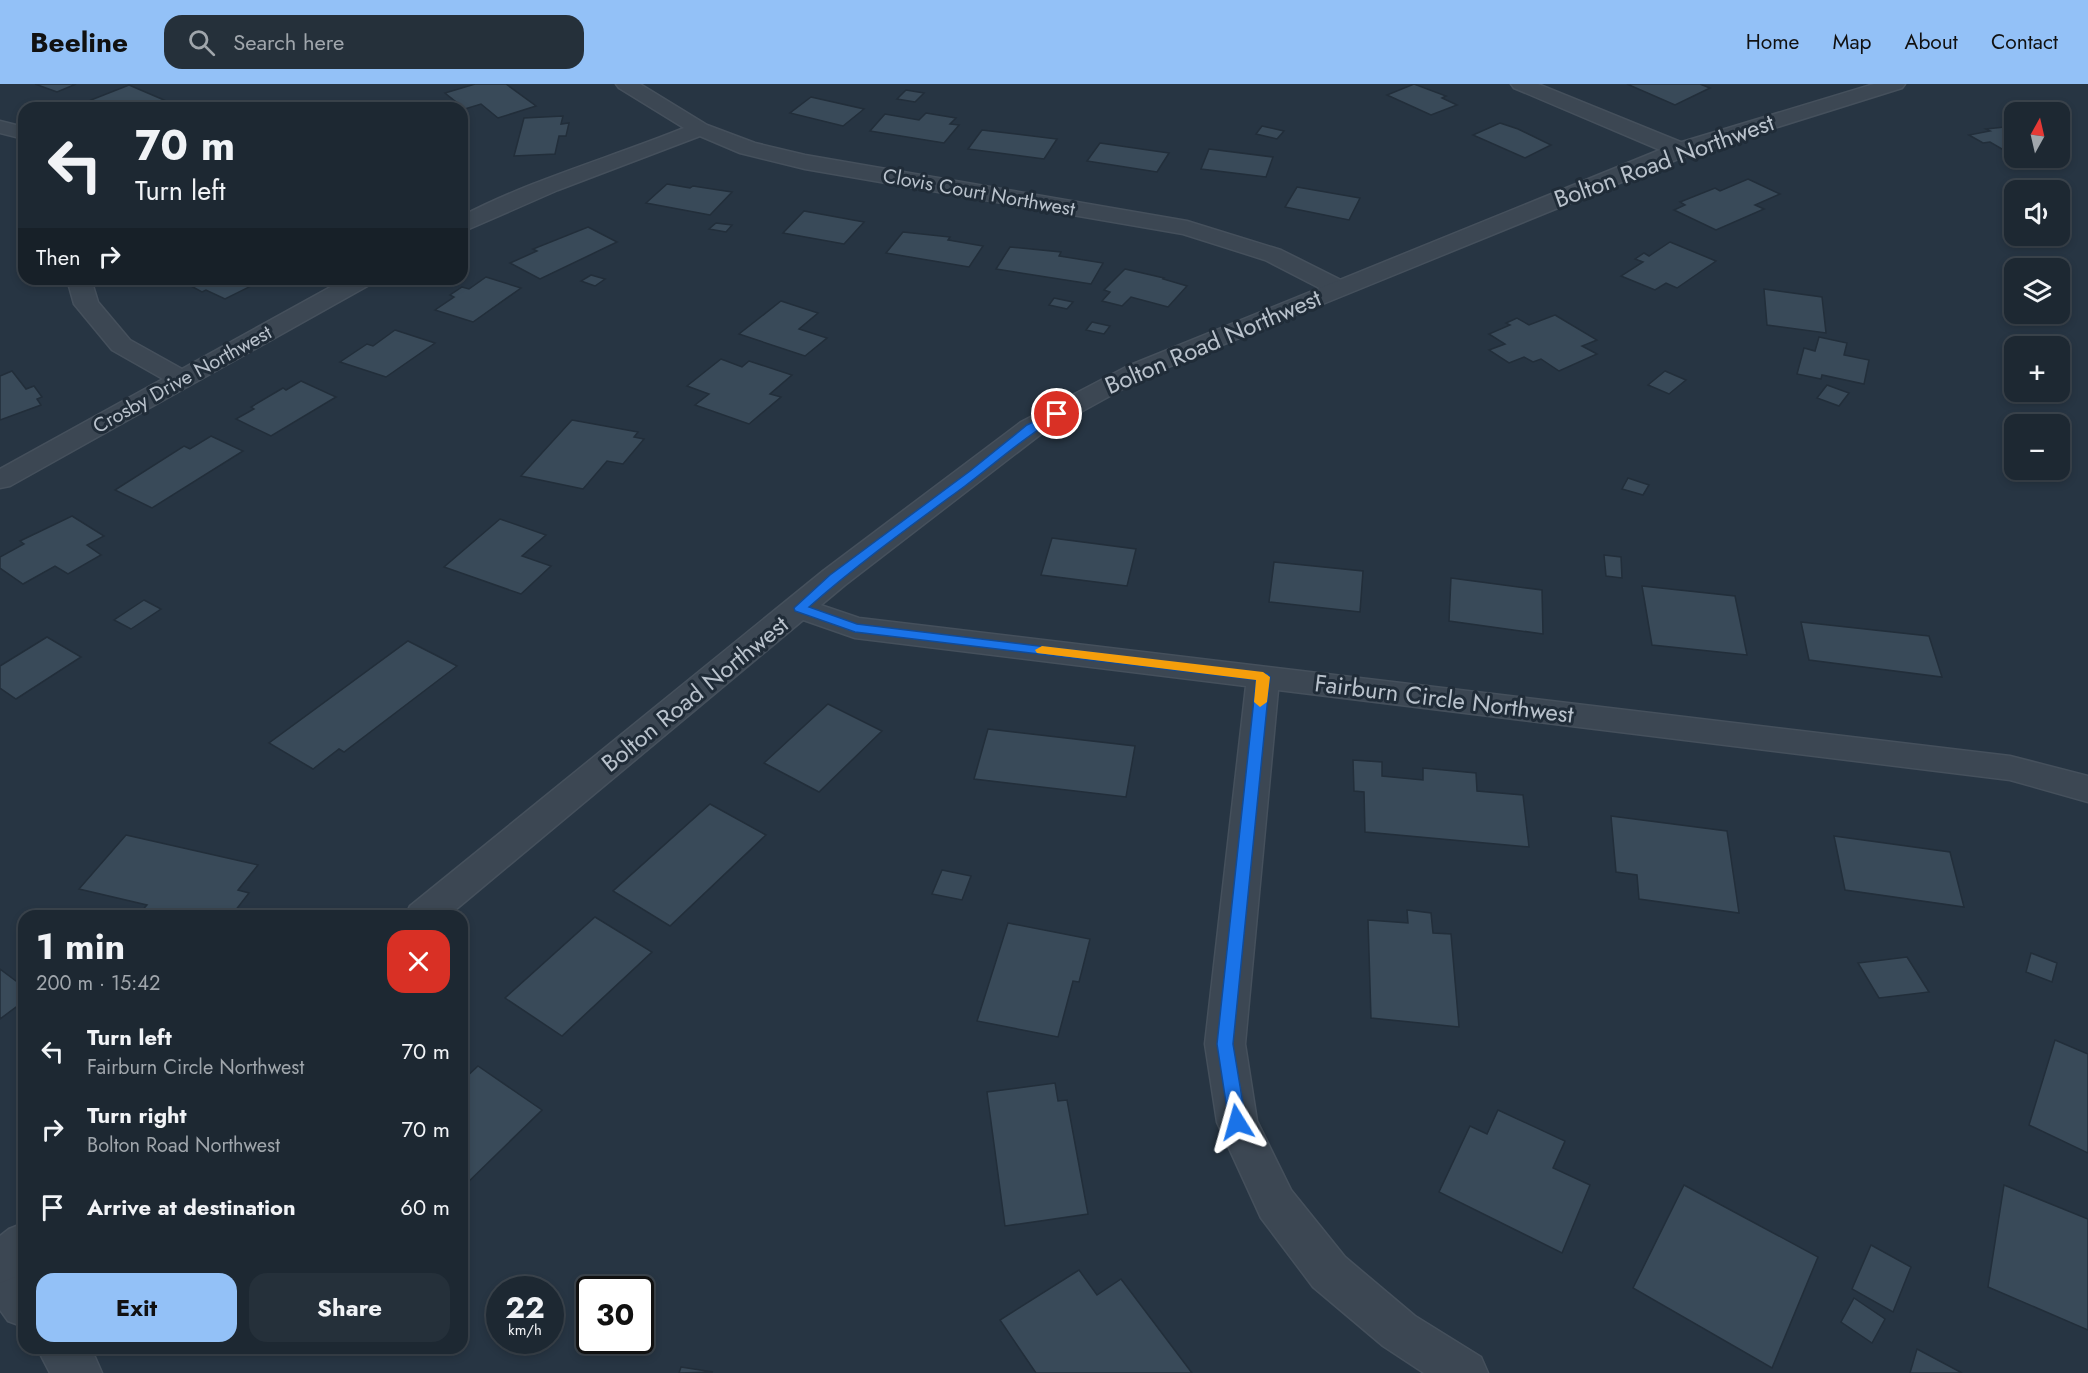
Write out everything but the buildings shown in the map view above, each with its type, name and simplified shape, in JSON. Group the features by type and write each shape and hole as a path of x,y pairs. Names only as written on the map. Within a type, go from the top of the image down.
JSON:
{"street":[{"name":"Clovis Court Northwest","path":"626,84 700,129 748,148 805,162 1187,228 1273,255 1338,288"},
{"path":"1521,84 1680,150"},
{"name":"Bolton Road Northwest","path":"430,910 834,578 1031,428 1137,371 1680,150 1895,84"},
{"path":"0,127 18,132"},
{"path":"468,222 539,189 663,145 700,129"},
{"path":"81,285 86,304 121,345 182,379"},
{"name":"Crosby Drive Northwest","path":"0,480 352,285"},
{"name":"Fairburn Circle Northwest","path":"800,608 855,628 2010,768 2088,789"},
{"path":"1263,677 1225,1044 1237,1122 1276,1204 1329,1272 1400,1332 1466,1373"},
{"path":"0,1263 18,1248"},
{"path":"0,1276 18,1298"},
{"path":"64,1354 79,1373"}],"slow traffic":[{"path":"1042,650 1263,677 1260,702"}],"route":[{"path":"1057,414 1031,428 834,578 800,608 855,628 1263,677 1225,1044 1237,1122"}]}
